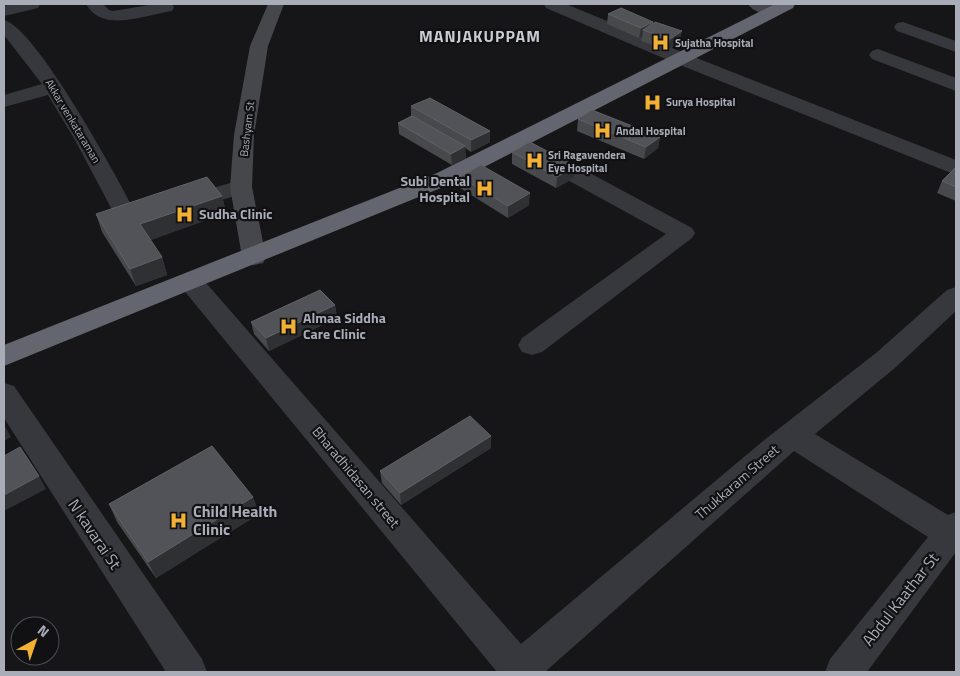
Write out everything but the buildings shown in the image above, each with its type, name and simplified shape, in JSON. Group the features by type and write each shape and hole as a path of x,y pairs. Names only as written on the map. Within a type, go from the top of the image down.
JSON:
{"highway":[{"path":"4,356 254,257 445,178 682,58 772,6"}],"street":[{"path":"4,11 32,4"},
{"path":"94,4 103,14 113,16 166,7"},
{"name":"Bashyam St","path":"254,257 241,187 244,134 259,46 276,4"},
{"path":"552,4 956,168"},
{"name":"Akkar venkataraman","path":"4,25 21,43 54,87 88,142 126,216 136,217 241,187"},
{"path":"903,27 956,47"},
{"path":"878,54 956,85"},
{"path":"4,101 54,87"},
{"path":"515,143 683,233 532,346"},
{"name":"Bharadhidasan street","path":"191,282 520,671"},
{"name":"Thukkaram Street","path":"520,671 792,436 886,360 956,296"},
{"name":"N kavarai St","path":"4,394 188,672"},
{"path":"792,436 954,532"},
{"name":"Abdul Kaathar St","path":"844,672 954,532"}],"place":[{"name":"Sujatha Hospital","path":"661,43"},
{"name":"Surya Hospital","path":"652,102"},
{"name":"Andal Hospital","path":"602,131"},
{"name":"Sri Ragavendera Eye Hospital","path":"534,161"},
{"name":"Subi Dental Hospital","path":"484,189"},
{"name":"Sudha Clinic","path":"185,214"},
{"name":"Almaa Siddha Care Clinic","path":"289,326"},
{"name":"Child Health Clinic","path":"179,520"}],"district":[{"name":"MANJAKUPPAM","path":"480,36"}]}
